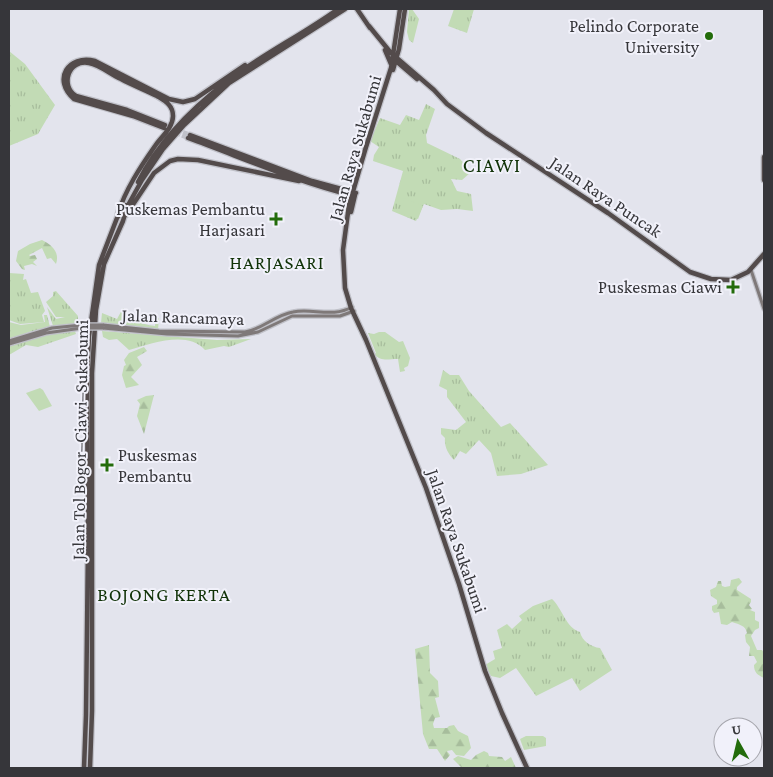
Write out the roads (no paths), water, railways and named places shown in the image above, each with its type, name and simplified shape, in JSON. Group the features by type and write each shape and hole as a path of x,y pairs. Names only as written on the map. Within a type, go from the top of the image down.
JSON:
{"highway":[{"path":"141,180 160,147 181,122 211,94 262,57 338,9"},
{"path":"160,147 229,83 345,9"},
{"path":"395,59 400,9"},
{"path":"392,70 399,49 405,9"},
{"path":"357,10 395,59"},
{"path":"369,26 385,50 395,59"},
{"path":"382,42 391,43 396,37"},
{"path":"392,70 406,68 399,49"},
{"path":"385,50 392,70"},
{"path":"141,180 172,121 172,110 167,102 90,63 77,64 70,70 67,80 73,94 127,110 165,126 74,99 65,87 64,78 67,69 73,62 89,59 95,61 169,99 183,102 195,100 240,68 262,57"},
{"name":"Jalan Raya Puncak","path":"395,59 432,93 486,133 602,208 690,272 722,280 739,278 751,270 764,254"},
{"name":"Jalan Raya Sukabumi","path":"353,309 347,288 344,262 346,237 355,184 392,70"},
{"name":"Jalan Raya Sukabumi","path":"392,70 350,205 344,236 342,262 345,288 426,488 459,584 488,678 527,768"},
{"path":"299,180 189,136 342,192 350,205"},
{"path":"764,157 764,180"},
{"path":"141,180 170,161 186,158 299,180 354,194"},
{"name":"Jalan Tol Bogor–Ciawi–Sukabumi","path":"84,768 88,544 87,376 98,265 121,204 141,180"},
{"name":"Jalan Tol Bogor–Ciawi–Sukabumi","path":"95,302 104,264 141,180"},
{"path":"342,192 355,184"},
{"name":"Jalan Tol Bogor–Ciawi–Sukabumi","path":"90,768 92,711 92,373 94,309"}],"street":[{"path":"751,270 764,309"},
{"name":"Jalan Rancamaya","path":"9,342 46,331 82,327 245,332 254,330 290,312 338,312 353,309"}],"tunnel":[{"path":"165,125 190,135"},
{"path":"176,133 188,138"}],"place":[{"name":"Pelindo Corporate University","path":"709,36"},
{"name":"Puskemas Pembantu Harjasari","path":"276,219"},
{"name":"Puskesmas Ciawi","path":"733,287"},
{"name":"Puskesmas Pembantu","path":"107,465"}],"district":[{"name":"CIAWI","path":"492,165"},
{"name":"HARJASARI","path":"277,262"},
{"name":"BOJONG KERTA","path":"164,594"}]}
